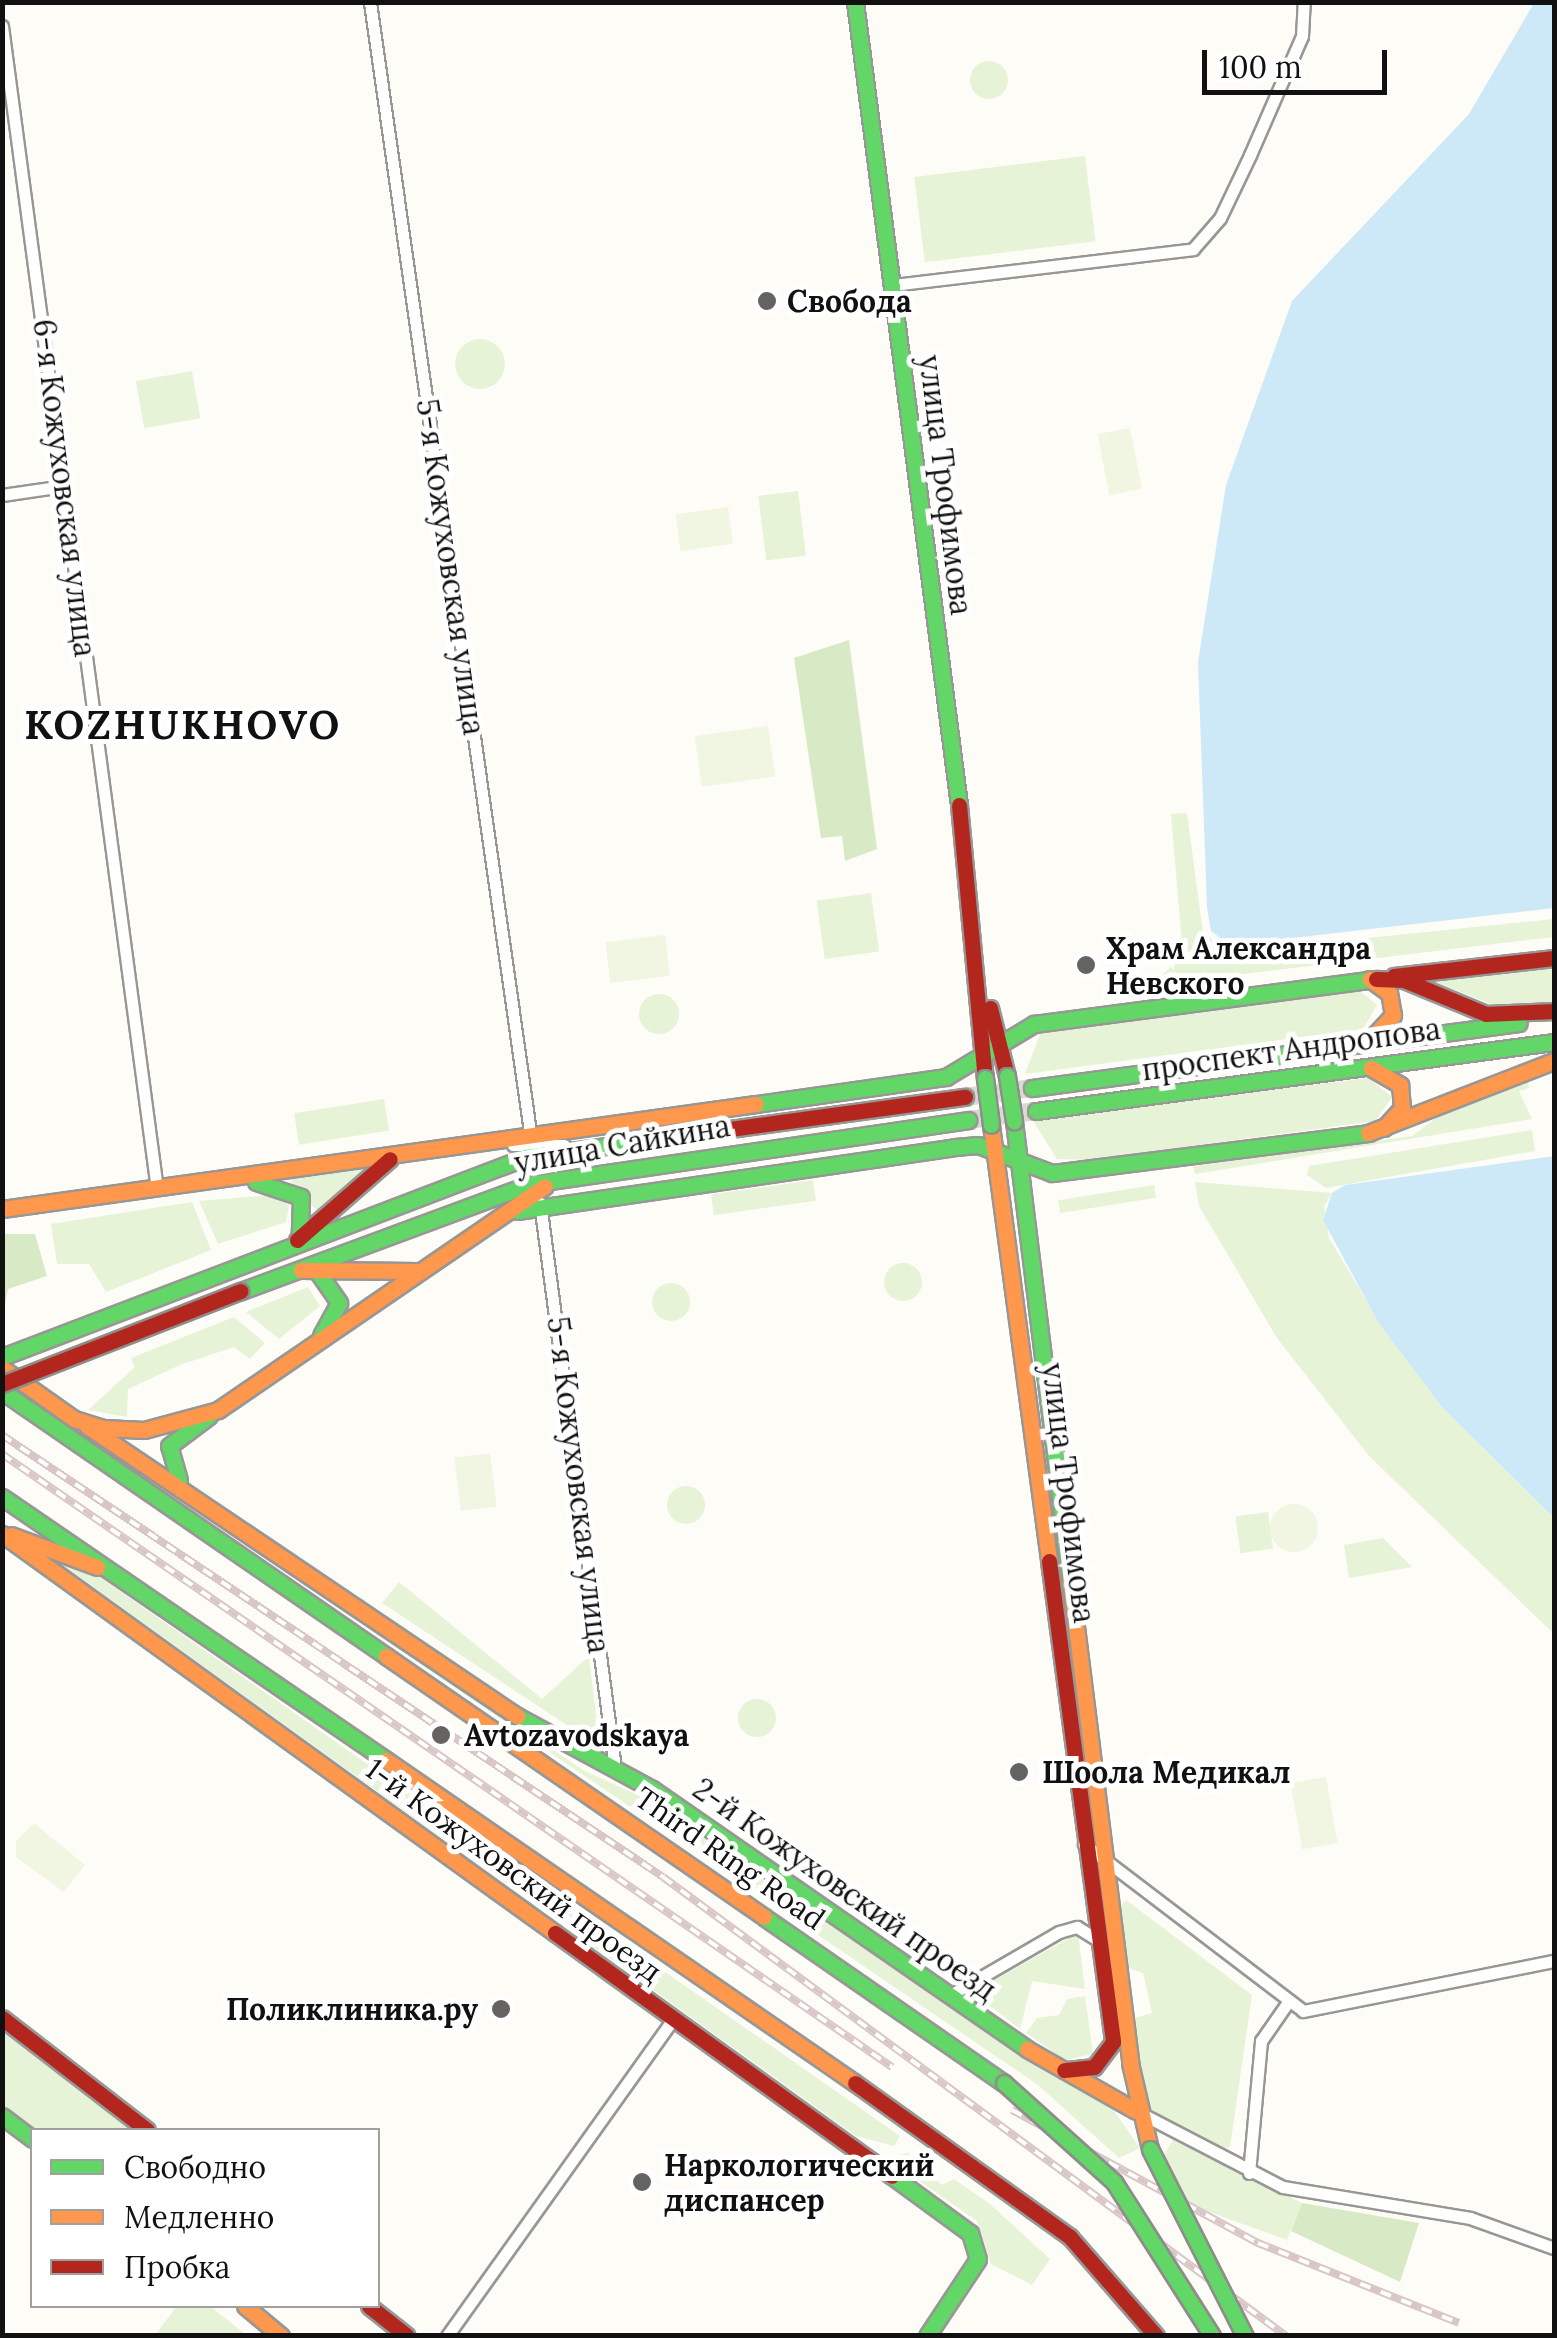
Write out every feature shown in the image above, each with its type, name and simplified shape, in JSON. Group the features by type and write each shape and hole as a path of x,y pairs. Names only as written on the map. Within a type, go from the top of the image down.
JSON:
{"main road":[{"name":"улица Трофимова","path":"856,2 981,975 985,1078 999,1154 1084,1844 1113,2042 1094,2068 1055,2068"},
{"path":"470,1144 530,1132 946,1077 1034,1024 1554,958"},
{"name":"улица Трофимова","path":"981,975 1007,1076 1014,1121 1015,1160 1136,2112 1150,2150 1245,2336"},
{"path":"1370,979 1404,980 1486,1014 1554,1011"},
{"path":"1359,1045 1393,1015 1389,993 1370,979"},
{"name":"проспект Андропова","path":"1032,1088 1554,1019"},
{"name":"проспект Андропова","path":"1036,1110 1554,1042"},
{"path":"451,1212 955,1147 1066,1172 1364,1134 1554,1061"},
{"path":"1362,1067 1388,1072 1403,1097 1397,1119 1364,1134"},
{"name":"улица Сайкина","path":"2,1356 504,1164 599,1145 964,1097"},
{"name":"улица Сайкина","path":"2,1388 285,1273 563,1176 968,1120"},
{"name":"улица Сайкина","path":"2,1209 470,1144"},
{"path":"294,1242 359,1177 395,1156"},
{"path":"500,1220 517,1203 563,1176"},
{"path":"226,1180 293,1188 307,1218 294,1242"},
{"path":"185,1486 169,1446 422,1270 500,1220 540,1202"},
{"path":"285,1273 422,1270"},
{"path":"313,1345 339,1304 317,1271"},
{"name":"2-й Кожуховский проезд","path":"2,1368 74,1419 185,1486 574,1754 615,1768 952,1994 1055,2068 1136,2112"},
{"name":"Third Ring Road","path":"2,1388 1004,2083 1114,2182 1212,2336"},
{"path":"74,1419 144,1430 218,1410"},
{"path":"2,1498 137,1581 1016,2193 1070,2236 1156,2336"},
{"path":"2,1533 137,1581"},
{"name":"1-й Кожуховский проезд","path":"2,1533 970,2233 978,2259 927,2336"},
{"path":"2,2018 145,2128"},
{"path":"2,2116 30,2137"},
{"path":"247,2308 281,2336"},
{"path":"374,2309 407,2336"}],"street":[{"name":"5-я Кожуховская улица","path":"370,2 530,1132"},
{"path":"893,285 1193,249 1250,156 1302,36 1304,2"},
{"name":"6-я Кожуховская улица","path":"2,26 156,1189"},
{"path":"2,496 64,486"},
{"name":"улица Сайкина","path":"470,1144 599,1145"},
{"name":"5-я Кожуховская улица","path":"540,1202 615,1768"},
{"path":"1084,1844 1303,2011 1554,1961"},
{"path":"952,1994 1058,1932 1078,1926 1099,1941"},
{"path":"1249,2172 1261,2041 1288,2002"},
{"path":"447,2336 674,2018"},
{"name":"2-й Кожуховский проезд","path":"1136,2112 1249,2172 1470,2218 1554,2248"},
{"path":"1150,2150 1154,2132 1169,2129"},
{"path":"374,2309 381,2336"}],"green space":[{"path":"989,61 1002,67 1008,80 1002,93 989,99 976,93 970,80 976,67"},
{"path":"1085,156 1095,241 925,262 914,177"},
{"path":"480,339 498,346 505,364 498,382 480,389 462,382 455,364 462,346"},
{"path":"192,371 200,418 144,428 136,381"},
{"path":"1130,428 1142,489 1109,495 1098,434"},
{"path":"798,491 806,556 766,560 758,496"},
{"path":"728,507 733,544 681,551 676,514"},
{"path":"849,640 877,849 845,861 842,836 821,838 794,658"},
{"path":"768,726 775,777 702,787 695,736"},
{"path":"1187,813 1203,933 1232,952 1554,919 1554,937 1151,985 1183,956 1171,814"},
{"path":"871,893 879,951 825,959 817,901"},
{"path":"665,935 670,976 610,983 605,942"},
{"path":"1554,964 1554,1002 1503,1008 1422,978"},
{"path":"1354,986 1377,1005 1363,1029 1025,1074 1042,1029"},
{"path":"659,994 673,1000 679,1014 673,1028 659,1034 645,1028 639,1014 645,1000"},
{"path":"1526,1073 1529,1088 1519,1091 1532,1119 1195,1174 1193,1166 1412,1136 1469,1093"},
{"path":"1368,1078 1392,1097 1375,1121 1088,1160 1057,1159 1032,1119"},
{"path":"384,1099 389,1131 299,1145 294,1113"},
{"path":"1532,1130 1535,1151 1326,1188 1307,1175 1309,1166"},
{"path":"368,1166 317,1211 287,1177"},
{"path":"813,1180 816,1201 714,1215 711,1194"},
{"path":"1195,1182 1332,1193 1324,1207 1329,1238 1379,1322 1442,1407 1554,1518 1554,1634 1369,1456 1277,1338 1199,1206"},
{"path":"1154,1185 1156,1198 1060,1213 1058,1200"},
{"path":"271,1195 289,1205 286,1222 218,1244 199,1201"},
{"path":"192,1202 211,1250 106,1292 89,1264 57,1264 51,1224"},
{"path":"3,1234 35,1234 47,1276 8,1289 3,1315"},
{"path":"903,1263 916,1269 922,1282 916,1295 903,1301 890,1295 884,1282 890,1269"},
{"path":"671,1283 684,1289 690,1302 684,1315 671,1321 658,1315 652,1302 658,1289"},
{"path":"308,1287 320,1306 279,1339 246,1312"},
{"path":"234,1317 265,1343 250,1359 234,1347 180,1365 128,1389 127,1417 88,1410 135,1367 131,1358"},
{"path":"490,1453 497,1507 461,1511 454,1457"},
{"path":"155,1483 583,1770 670,1810 1046,2072 1110,2105 1140,2148 1119,2158 1038,2085"},
{"path":"686,1486 699,1492 705,1505 699,1518 686,1524 673,1518 667,1505 673,1492"},
{"path":"1294,1504 1311,1511 1318,1528 1311,1545 1294,1552 1277,1545 1270,1528 1277,1511"},
{"path":"1268,1512 1273,1549 1240,1553 1235,1517"},
{"path":"1383,1538 1412,1567 1349,1578 1344,1545"},
{"path":"59,1562 101,1578 900,2136 894,2146 856,2136"},
{"path":"399,1582 542,1699 589,1656 600,1747 382,1603"},
{"path":"757,1699 770,1705 776,1718 770,1731 757,1737 744,1731 738,1718 744,1705"},
{"path":"1326,1777 1338,1843 1302,1849 1291,1783"},
{"path":"34,1823 85,1865 64,1892 16,1857 16,1841"},
{"path":"1126,1900 1252,1995 1230,2147 1218,2150 1144,2107 1128,2020 1152,2013 1143,1973 1123,1966 1115,1912"},
{"path":"1078,1933 1085,1989 1032,1981 1020,2029 985,2002 989,1983"},
{"path":"1085,1996 1093,2054 1065,2060 1026,2033 1037,2018 1059,2015 1067,1999"},
{"path":"2,2032 127,2128 31,2128 3,2106"},
{"path":"1173,2140 1302,2203 1287,2240 1190,2205 1163,2156"},
{"path":"908,2153 942,2185 954,2179 990,2204 1050,2259 1032,2285 991,2264 977,2221 886,2158"},
{"path":"1302,2203 1419,2223 1400,2282 1291,2231"},
{"path":"175,2308 212,2308 246,2335 155,2335"}],"water":[{"path":"1534,3 1554,3 1554,908 1230,945 1211,931 1207,907 1198,662 1226,485 1292,301 1469,114"},
{"path":"1554,1156 1554,1518 1442,1407 1378,1322 1323,1220 1332,1193 1345,1185"}],"tunnel":[{"path":"965,1097 1032,1088"},
{"path":"968,1120 1036,1111"}],"railway":[{"path":"2,1435 663,1877 1286,2336"},
{"path":"2,1454 892,2067"},
{"path":"1012,2110 1258,2243 1459,2323"}],"traffic: fast":[{"path":"855,2 959,805"},
{"path":"756,1104 946,1077 1034,1024 1376,979"},
{"path":"1032,1088 1519,1023"},
{"path":"1036,1111 1554,1042"},
{"path":"1007,1076 1014,1121"},
{"path":"985,1078 991,1125"},
{"path":"241,1291 530,1184 968,1120"},
{"path":"1014,1121 1070,1578"},
{"path":"517,1211 955,1147 978,1145 1052,1173 1368,1133"},
{"path":"2,1357 526,1157 657,1139"},
{"path":"256,1182 301,1197 300,1233"},
{"path":"317,1271 339,1303 321,1335"},
{"path":"2,1391 386,1656"},
{"path":"179,1480 169,1446 209,1416"},
{"path":"2,1497 386,1760"},
{"path":"517,1716 652,1789 1027,2049"},
{"path":"764,1917 1004,2083"},
{"path":"1004,2083 1114,2182 1212,2336"},
{"path":"2,2116 30,2137"},
{"path":"1150,2149 1245,2336"},
{"path":"892,2176 970,2233 978,2259 927,2336"}],"traffic: slow":[{"path":"1368,1042 1393,1015 1389,993 1370,979"},
{"path":"1368,1133 1554,1061"},
{"path":"1371,1068 1400,1085 1402,1108 1384,1128"},
{"path":"2,1209 756,1104"},
{"path":"991,1125 1049,1561"},
{"path":"2,1368 74,1419 104,1428 144,1430 218,1410 545,1186"},
{"path":"301,1270 418,1271"},
{"path":"87,1426 517,1716"},
{"path":"2,1534 555,1933"},
{"path":"11,1535 97,1567"},
{"path":"1070,1578 1130,2063 1150,2149"},
{"path":"386,1656 764,1917"},
{"path":"386,1760 855,2083"},
{"path":"1027,2049 1136,2111"},
{"path":"247,2308 281,2336"}],"traffic: jam":[{"path":"959,805 985,1078"},
{"path":"1394,976 1554,958"},
{"path":"1376,979 1404,980 1486,1014 1554,1011"},
{"path":"990,1008 1007,1076"},
{"path":"657,1139 965,1097"},
{"path":"297,1240 390,1159"},
{"path":"2,1384 241,1291"},
{"path":"1049,1561 1113,2042 1094,2067 1064,2070"},
{"path":"555,1933 892,2176"},
{"path":"2,2018 144,2128"},
{"path":"855,2083 1070,2237 1156,2336"},
{"path":"372,2308 407,2336"}],"place":[{"name":"Свобода","path":"767,301"},
{"name":"Храм Александра Невского","path":"1086,965"},
{"name":"Avtozavodskaya","path":"441,1735"},
{"name":"Шоола Медикал","path":"1019,1772"},
{"name":"Поликлиника.ру","path":"501,2009"},
{"name":"Наркологический диспансер","path":"642,2182"}],"district":[{"name":"KOZHUKHOVO","path":"183,725"}]}
